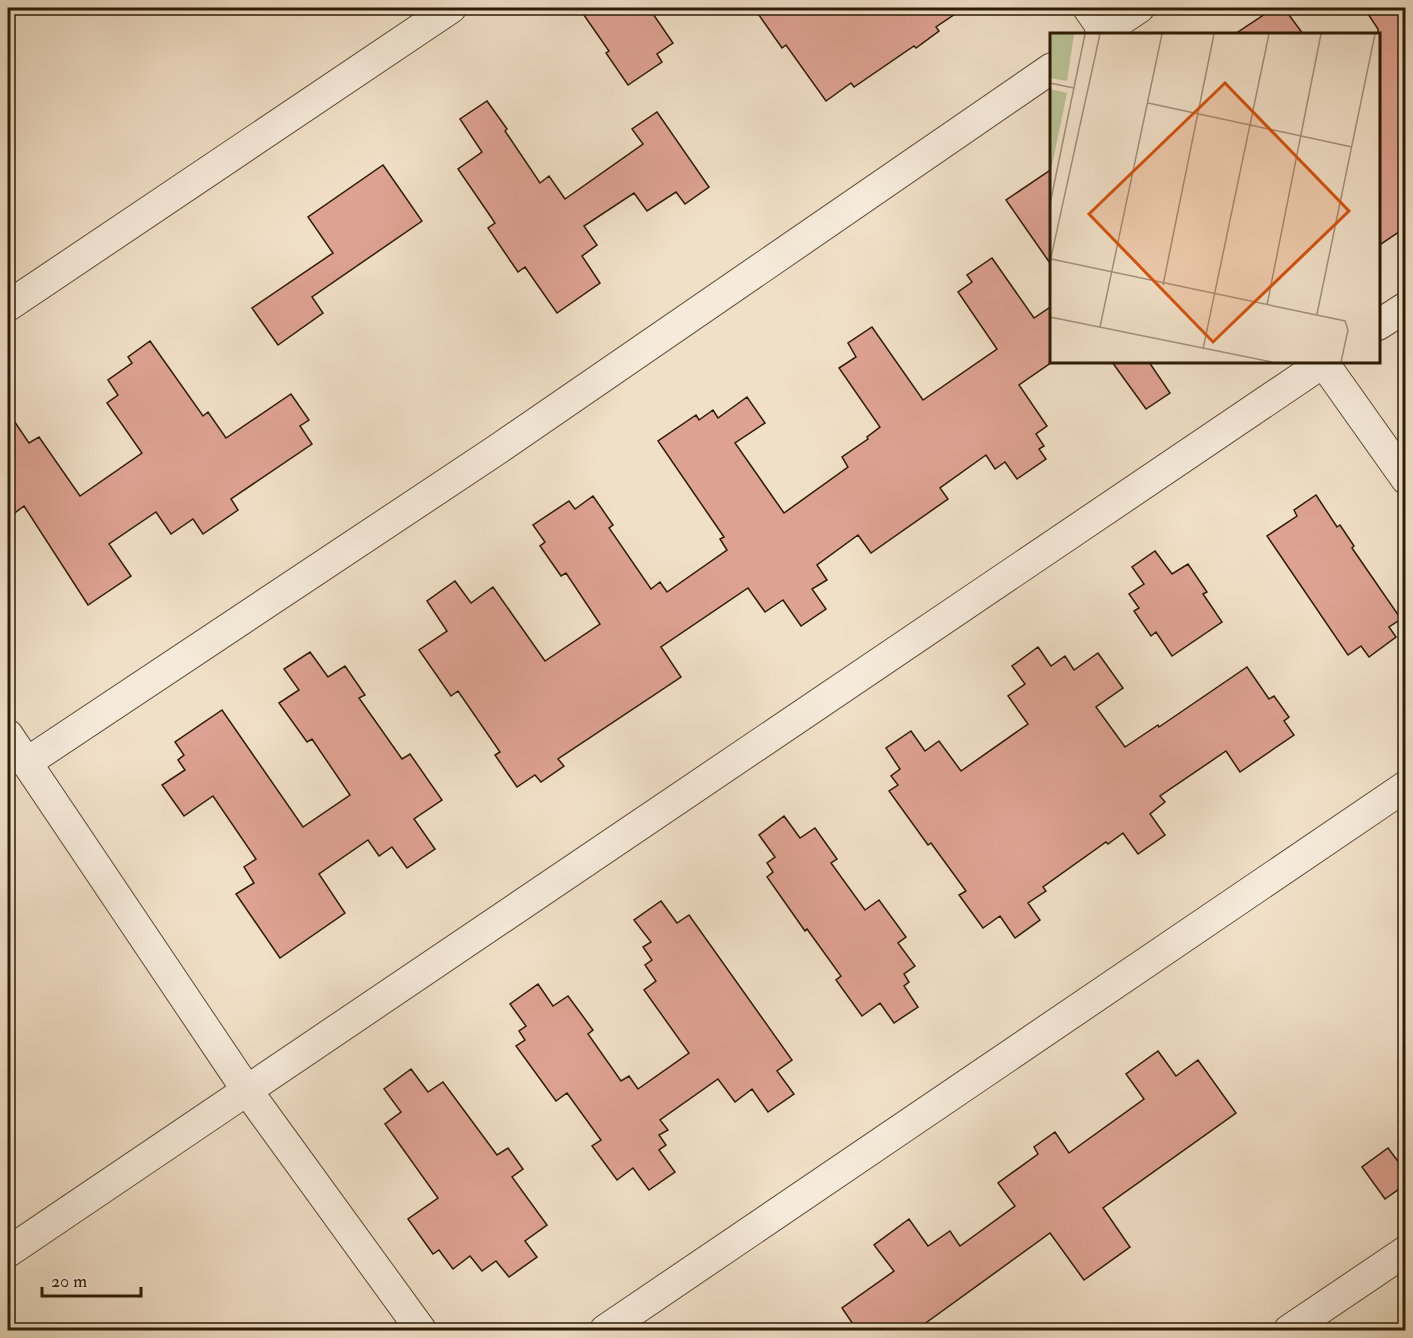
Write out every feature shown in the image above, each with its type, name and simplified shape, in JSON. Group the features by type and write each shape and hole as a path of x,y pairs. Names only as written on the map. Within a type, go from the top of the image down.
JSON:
{"street":[{"path":"8,306 451,8"},
{"path":"1099,27 1139,8"},
{"path":"26,763 507,442 1050,69"},
{"path":"1380,324 1406,307"},
{"path":"8,1252 1323,363"},
{"path":"1325,363 1406,479"},
{"path":"8,735 246,1089 421,1330"},
{"path":"605,1330 1406,786"},
{"path":"1288,1330 1406,1251"}],"building":[{"path":"579,8 649,8 673,43 657,54 662,62 628,85 606,53 609,51"},
{"path":"754,8 964,8 936,27 939,31 916,48 914,46 854,87 851,83 826,101 786,45 782,48"},
{"path":"1274,8 1284,8 1302,33 1236,33"},
{"path":"1364,8 1406,8 1406,227 1380,245 1380,33"},
{"path":"487,101 540,183 549,176 565,199 643,144 632,129 657,112 709,187 685,204 676,192 647,211 634,193 584,226 597,245 582,256 600,283 557,313 525,267 518,272 488,228 495,223 458,169 482,152 460,119"},
{"path":"383,165 422,221 312,297 323,313 278,345 252,308 333,253 308,217"},
{"path":"1050,170 1050,263 1006,200"},
{"path":"992,258 1034,318 1050,307 1051,363 1019,385 1047,426 1036,434 1044,446 1039,449 1046,459 1017,479 1005,462 995,469 986,455 940,488 948,499 871,553 858,535 817,565 827,580 812,589 826,609 801,626 783,600 765,612 748,588 661,647 681,677 558,759 564,766 541,782 535,775 517,787 495,755 500,752 458,691 451,696 419,650 447,631 427,601 455,581 471,603 493,587 545,661 600,624 566,573 561,576 540,546 545,542 533,525 569,501 575,509 593,496 613,525 609,528 651,589 660,582 667,592 727,550 720,539 724,537 658,441 696,415 699,420 713,410 718,418 747,397 765,423 735,443 784,513 848,467 842,457 868,439 867,437 880,427 839,368 856,357 848,343 872,327 923,400 997,349 958,292 972,282 967,275"},
{"path":"150,341 203,416 208,412 226,438 291,394 309,420 300,426 312,444 231,499 238,510 203,534 193,519 171,534 156,512 109,544 131,576 88,605 24,506 8,518 8,412 29,443 39,437 80,496 142,453 107,403 118,395 108,380 132,363 128,357"},
{"path":"1113,363 1150,363 1170,393 1146,409"},
{"path":"1316,495 1337,527 1340,525 1354,546 1352,548 1401,619 1389,627 1396,637 1369,657 1361,646 1348,655 1267,536 1297,516 1294,510"},
{"path":"1155,551 1172,574 1188,564 1207,592 1203,594 1222,622 1172,656 1156,632 1151,636 1134,611 1139,608 1129,594 1144,584 1132,567"},
{"path":"1038,647 1051,666 1065,656 1074,670 1098,653 1123,688 1096,707 1125,747 1158,725 1159,727 1247,667 1269,699 1274,696 1289,717 1284,721 1294,735 1240,772 1226,751 1160,796 1165,802 1150,814 1165,835 1138,854 1123,833 1108,844 1106,842 1043,887 1046,891 1028,903 1040,920 1015,938 1000,916 983,928 959,895 966,891 931,843 928,845 889,791 898,785 891,776 900,769 886,748 911,731 925,751 939,741 961,771 1028,724 1008,696 1025,684 1012,666"},
{"path":"310,652 328,677 345,666 365,695 359,698 402,759 410,754 442,800 414,819 435,849 407,868 392,847 379,856 368,840 319,874 345,913 280,958 236,894 254,883 244,867 256,859 213,796 184,816 162,785 185,770 178,760 184,755 175,742 222,710 303,827 350,795 312,739 307,742 279,703 299,690 284,669"},
{"path":"784,816 800,838 815,828 837,859 831,863 865,910 879,900 906,937 898,943 915,966 904,974 909,982 904,986 918,1007 894,1023 880,1003 862,1016 836,980 841,976 807,929 805,931 767,877 773,872 767,863 775,857 759,835"},
{"path":"661,901 677,923 689,915 792,1060 777,1071 794,1094 768,1112 752,1089 735,1102 718,1079 660,1120 668,1130 659,1135 666,1145 659,1150 675,1172 649,1190 633,1168 617,1180 592,1146 601,1140 567,1093 556,1101 516,1046 525,1040 519,1031 526,1026 510,1004 538,984 553,1006 568,996 593,1030 588,1034 621,1081 629,1076 638,1089 689,1053 644,990 656,981 645,965 652,960 643,947 651,942 634,920"},
{"path":"1158,1051 1176,1076 1198,1060 1236,1113 1103,1208 1130,1247 1084,1280 1050,1233 916,1330 857,1330 842,1308 894,1271 874,1245 909,1219 928,1246 950,1231 960,1246 1015,1206 998,1183 1038,1154 1034,1147 1055,1132 1069,1153 1144,1099 1126,1074"},
{"path":"411,1069 428,1092 443,1082 497,1155 508,1148 523,1169 512,1177 547,1225 525,1241 537,1257 509,1277 496,1261 482,1271 470,1256 453,1269 439,1250 433,1254 408,1219 438,1198 385,1124 401,1112 384,1089"},
{"path":"1388,1148 1406,1172 1406,1184 1385,1199 1362,1167"}]}
